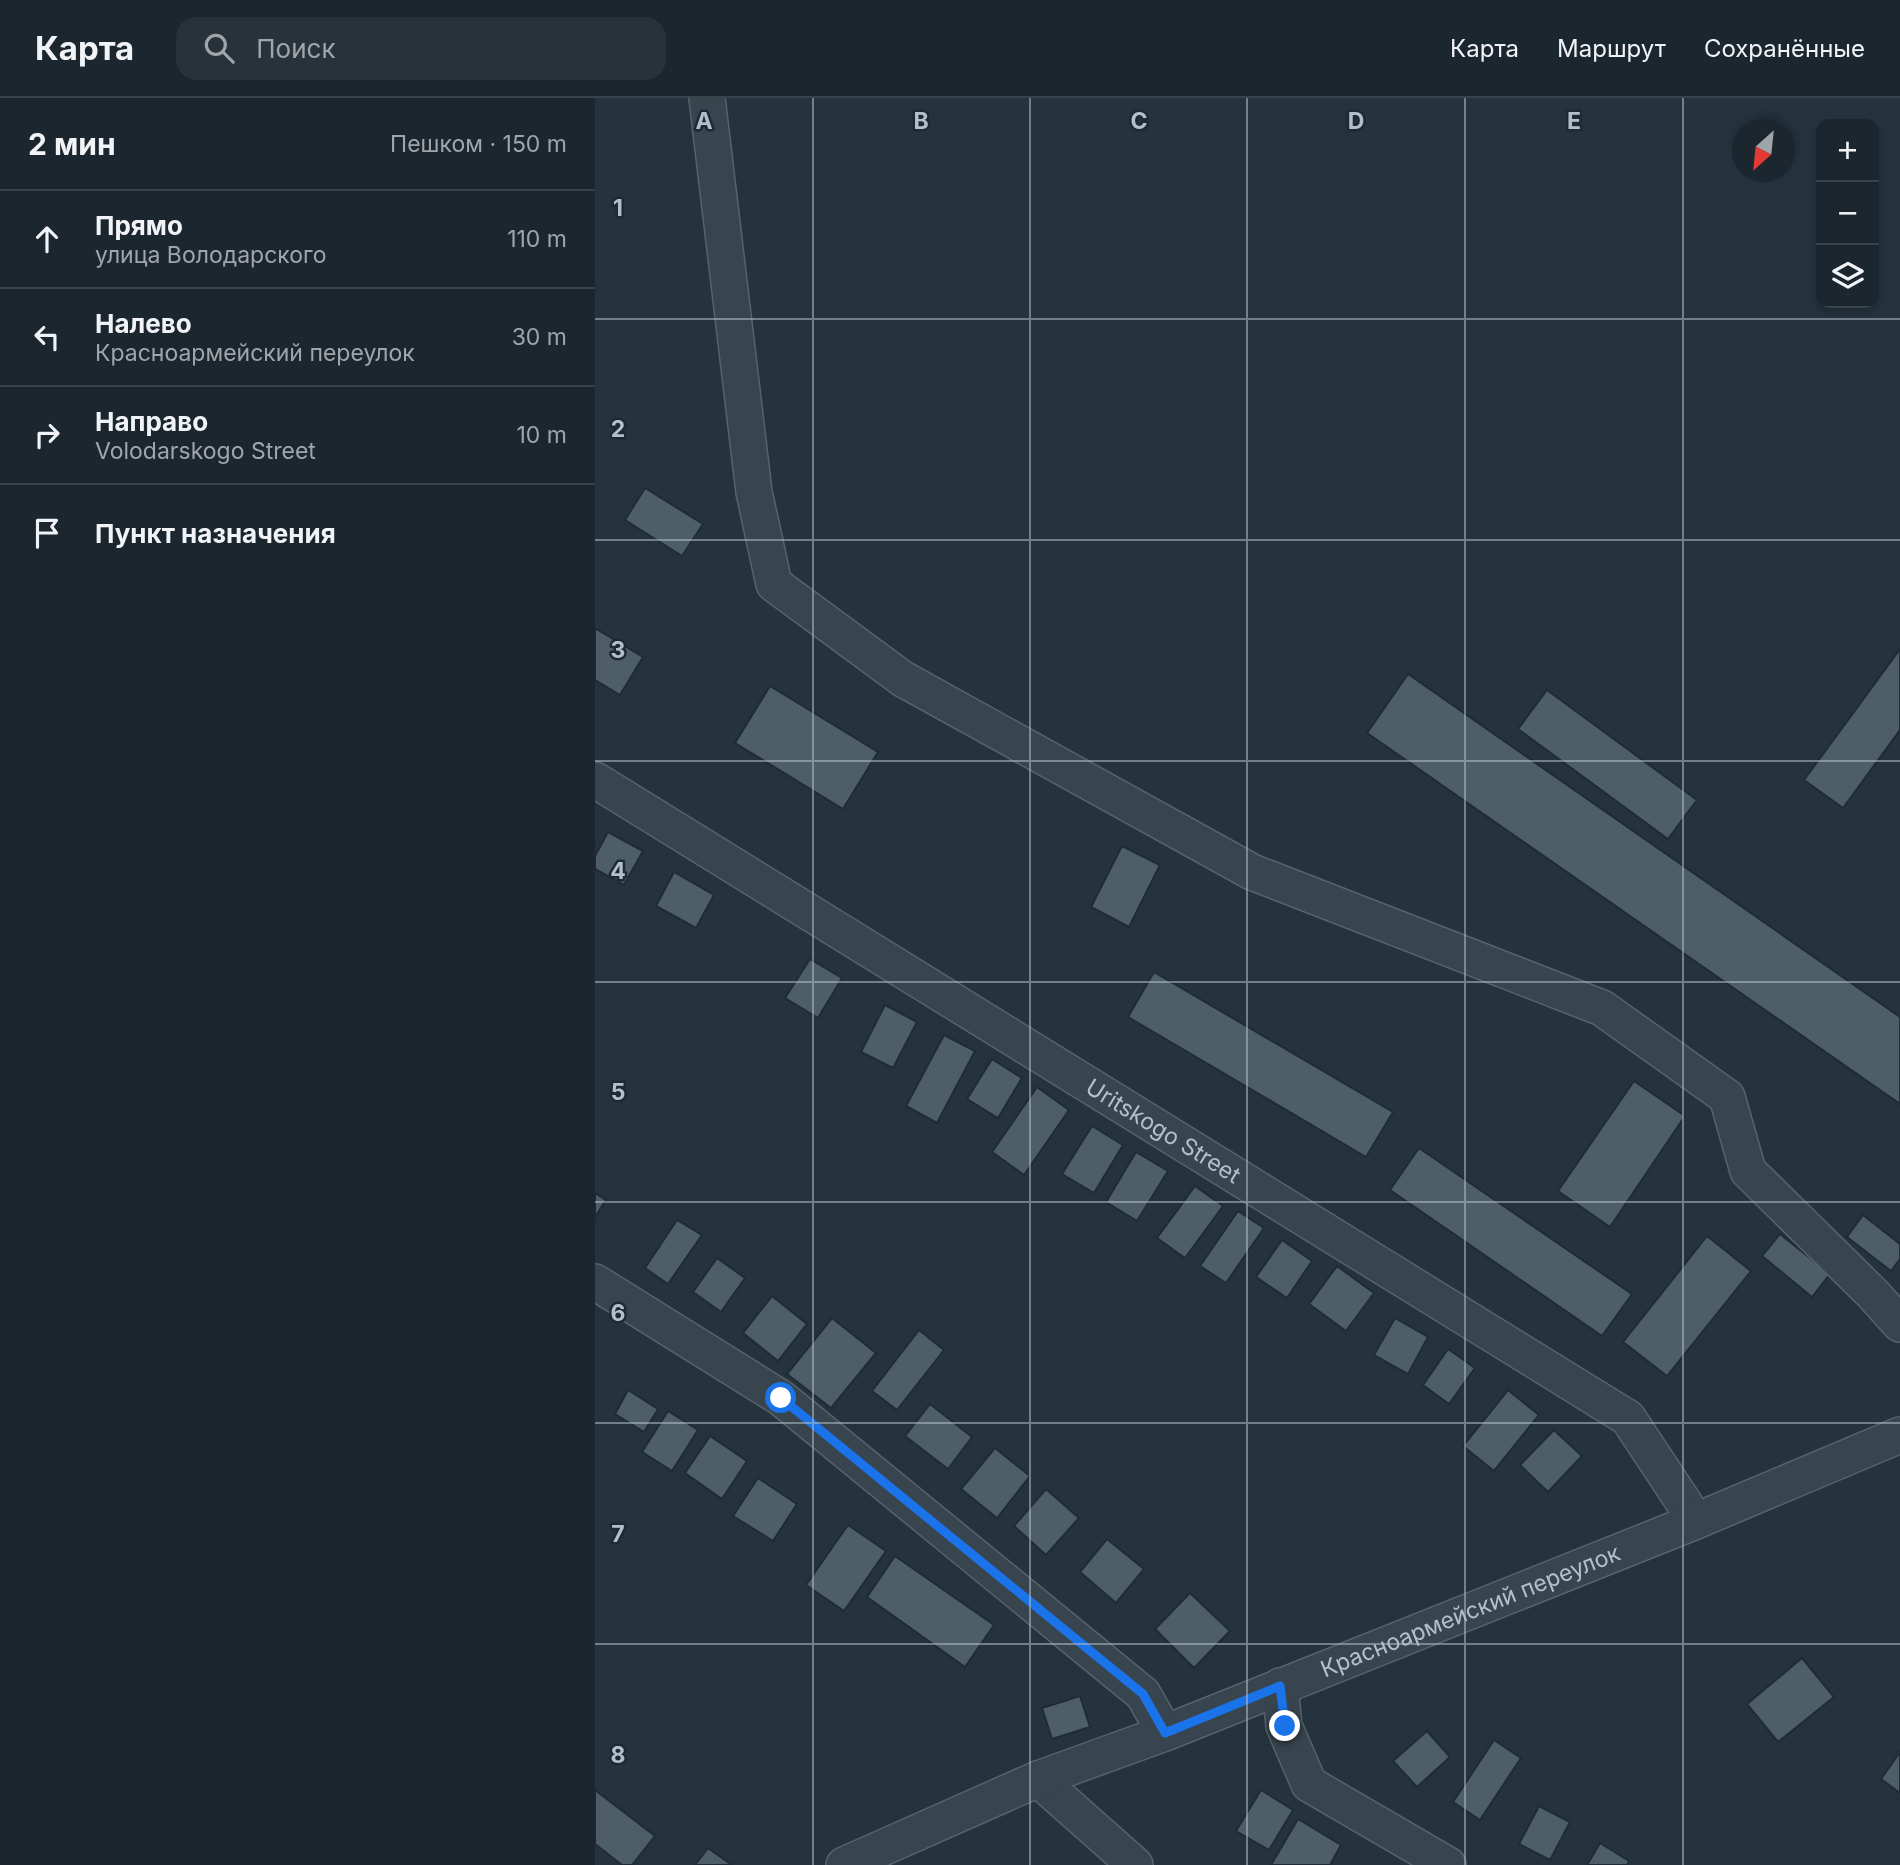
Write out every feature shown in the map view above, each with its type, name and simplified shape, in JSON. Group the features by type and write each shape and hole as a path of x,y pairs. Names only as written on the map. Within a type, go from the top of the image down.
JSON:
{"street":[{"path":"706,98 754,492 774,584 903,679 1252,872 1602,1008 1727,1097 1748,1171 1900,1324"},
{"name":"Uritskogo Street","path":"595,780 1628,1418 1696,1521"},
{"path":"595,1282 781,1398 1143,1694 1165,1733"},
{"name":"Красноармейский переулок","path":"844,1865 1038,1779 1165,1733 1696,1521 1900,1435"},
{"path":"1280,1686 1285,1726 1309,1784 1448,1865"},
{"path":"1038,1779 1135,1865"}],"building":[{"path":"645,488 703,524 682,556 625,520"},
{"path":"595,628 643,657 620,695 595,680"},
{"path":"1900,649 1900,730 1843,808 1804,780"},
{"path":"1408,674 1900,1017 1900,1104 1367,733"},
{"path":"770,686 878,752 843,809 735,743"},
{"path":"1547,690 1697,800 1668,839 1518,729"},
{"path":"608,832 643,851 624,885 595,869 595,856"},
{"path":"1122,846 1160,865 1129,927 1091,907"},
{"path":"674,872 714,895 696,928 656,906"},
{"path":"810,959 842,978 818,1018 785,998"},
{"path":"1154,972 1393,1112 1366,1157 1128,1017"},
{"path":"885,1005 917,1022 893,1068 861,1052"},
{"path":"944,1035 975,1051 937,1123 906,1106"},
{"path":"992,1059 1022,1078 998,1118 967,1099"},
{"path":"1634,1081 1685,1116 1610,1227 1558,1191"},
{"path":"1037,1087 1069,1110 1024,1175 992,1152"},
{"path":"1092,1126 1123,1145 1094,1193 1062,1174"},
{"path":"1419,1148 1632,1294 1602,1336 1390,1190"},
{"path":"1136,1152 1168,1171 1137,1221 1106,1202"},
{"path":"1195,1186 1223,1206 1185,1258 1157,1238"},
{"path":"595,1193 606,1200 595,1217"},
{"path":"1238,1211 1264,1228 1226,1283 1200,1266"},
{"path":"1863,1215 1900,1244 1900,1259 1891,1271 1847,1237"},
{"path":"677,1220 702,1235 668,1284 645,1268"},
{"path":"1780,1234 1830,1274 1812,1297 1762,1256"},
{"path":"1707,1236 1751,1271 1667,1376 1623,1342"},
{"path":"1282,1240 1312,1261 1287,1298 1256,1277"},
{"path":"717,1258 745,1278 721,1312 693,1292"},
{"path":"1337,1266 1374,1293 1346,1331 1309,1304"},
{"path":"772,1296 807,1324 778,1361 743,1333"},
{"path":"832,1318 876,1353 831,1408 787,1374"},
{"path":"1395,1318 1428,1337 1408,1374 1374,1355"},
{"path":"919,1330 944,1350 897,1410 872,1391"},
{"path":"1448,1349 1475,1368 1449,1404 1423,1385"},
{"path":"628,1390 658,1409 644,1432 615,1414"},
{"path":"1508,1390 1539,1415 1494,1471 1463,1446"},
{"path":"930,1404 972,1437 948,1469 905,1436"},
{"path":"668,1411 698,1430 672,1471 642,1452"},
{"path":"1554,1430 1582,1456 1548,1492 1520,1465"},
{"path":"710,1436 747,1461 722,1499 685,1473"},
{"path":"995,1448 1030,1476 997,1518 961,1489"},
{"path":"758,1478 797,1504 773,1541 733,1516"},
{"path":"1046,1489 1079,1518 1046,1555 1014,1526"},
{"path":"848,1525 886,1551 844,1611 806,1585"},
{"path":"1107,1539 1144,1569 1116,1603 1080,1572"},
{"path":"895,1556 994,1625 965,1667 867,1597"},
{"path":"1190,1593 1230,1631 1194,1668 1155,1629"},
{"path":"1802,1658 1834,1697 1778,1742 1747,1704"},
{"path":"1080,1696 1090,1727 1052,1739 1042,1708"},
{"path":"1427,1731 1450,1757 1417,1787 1393,1761"},
{"path":"1494,1740 1521,1758 1480,1820 1453,1802"},
{"path":"1900,1752 1900,1793 1881,1779"},
{"path":"595,1790 655,1836 632,1865 622,1865 595,1844"},
{"path":"1261,1790 1293,1810 1269,1850 1236,1831"},
{"path":"1539,1806 1570,1822 1550,1860 1519,1844"},
{"path":"1298,1819 1341,1845 1330,1865 1271,1865"},
{"path":"1600,1843 1629,1861 1627,1865 1587,1865"},
{"path":"708,1848 732,1865 695,1865"}],"route":[{"path":"781,1398 1143,1694 1165,1733 1280,1686 1285,1726"}]}
